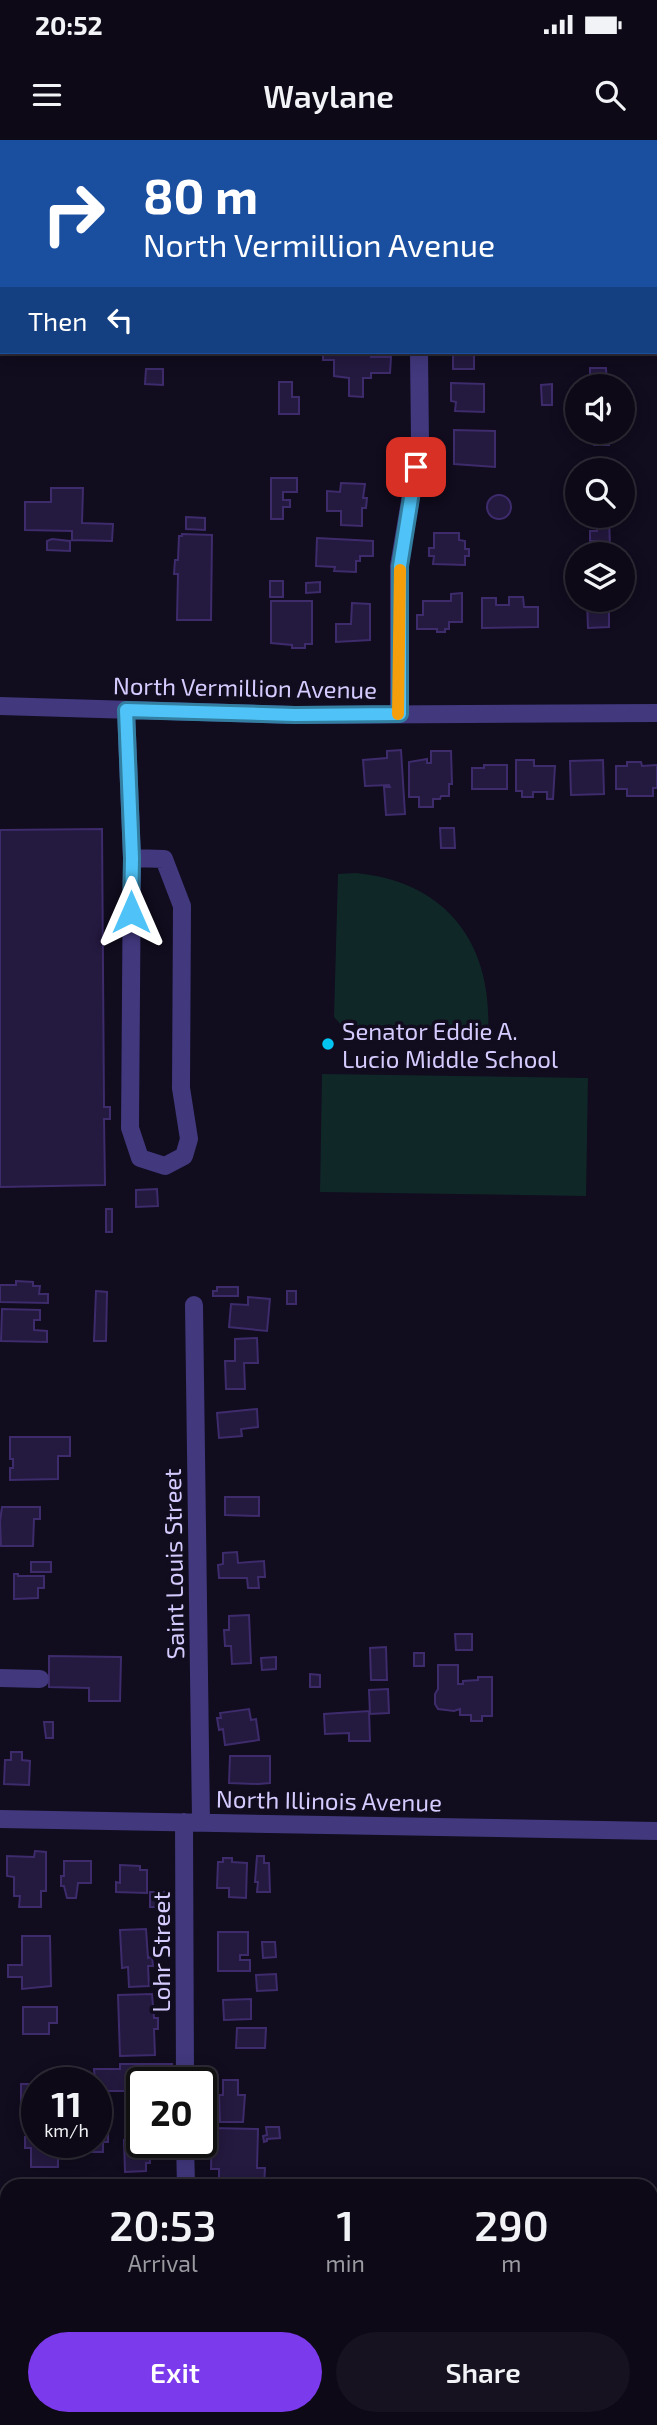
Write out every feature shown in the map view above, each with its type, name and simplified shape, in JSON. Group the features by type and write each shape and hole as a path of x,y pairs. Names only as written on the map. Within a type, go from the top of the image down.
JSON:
{"street":[{"path":"400,714 400,566 420,442 419,354"},
{"name":"North Vermillion Avenue","path":"0,706 295,715 657,713"},
{"path":"126,710 132,858 130,1128 140,1158 165,1166 184,1156 189,1139 181,1088 182,906 164,859 132,858"},
{"name":"Saint Louis Street","path":"192,1822 194,1305"},
{"path":"0,1678 40,1679"},
{"name":"North Illinois Avenue","path":"0,1819 657,1831"},
{"name":"Lohr Street","path":"185,2067 192,1822"},
{"path":"185,2158 186,2179"}],"green space":[{"path":"356,873 388,879 416,889 439,904 458,923 472,946 482,972 487,1001 488,1033 344,1028 334,1017 338,874"},
{"path":"322,1074 588,1078 586,1196 320,1192"}],"building":[{"path":"323,354 371,354 371,357 391,357 390,373 371,373 371,378 363,378 363,397 349,396 349,378 334,376 334,360 323,360"},
{"path":"453,354 474,354 474,369 453,369"},
{"path":"590,368 606,368 606,374 590,374"},
{"path":"146,369 163,369 163,385 145,384"},
{"path":"279,382 292,382 292,397 299,397 299,414 279,414"},
{"path":"451,383 484,384 484,412 455,411 456,402 451,401"},
{"path":"552,384 552,405 542,405 541,385"},
{"path":"454,430 495,431 495,467 454,464"},
{"path":"271,478 297,478 297,492 283,492 283,500 290,500 290,507 283,507 283,519 271,519"},
{"path":"341,483 365,484 363,498 367,498 366,508 362,508 362,526 341,525 341,511 327,511 327,491 340,492"},
{"path":"51,488 83,488 82,523 113,524 112,541 72,540 72,531 25,530 25,502 51,502"},
{"path":"494,495 504,495 511,502 511,512 504,519 494,519 487,512 487,502"},
{"path":"186,517 205,518 205,530 186,529"},
{"path":"597,528 609,528 610,542 590,541 590,531 597,531"},
{"path":"434,533 459,533 459,540 465,541 465,549 469,549 469,556 465,556 465,565 433,564 434,556 429,556 429,548 434,548"},
{"path":"212,535 211,620 177,620 178,574 174,574 175,560 178,560 179,536"},
{"path":"317,538 373,541 373,556 360,556 360,561 356,561 356,572 334,571 335,567 316,566"},
{"path":"47,541 70,541 70,551 47,550"},
{"path":"270,581 283,581 283,597 270,597"},
{"path":"320,582 320,592 306,593 306,583"},
{"path":"462,593 462,622 449,622 449,629 445,629 445,632 437,632 437,629 417,629 417,615 423,615 423,601 451,601 451,594"},
{"path":"509,597 523,597 524,607 538,607 538,627 482,628 482,598 496,598 496,605 509,605"},
{"path":"271,601 312,601 312,644 305,644 305,648 292,648 292,645 271,643"},
{"path":"352,603 370,604 370,640 336,642 336,624 351,624"},
{"path":"587,612 609,612 609,627 588,628"},
{"path":"401,750 405,814 386,815 384,787 390,787 365,786 363,760 387,758 387,751"},
{"path":"431,751 451,751 452,784 449,784 449,796 433,799 433,807 419,807 419,797 409,797 409,762 427,759 427,763 431,763"},
{"path":"516,760 534,760 534,766 555,766 553,799 547,799 547,792 533,792 533,797 522,797 522,791 516,791"},
{"path":"603,760 604,794 571,795 570,761"},
{"path":"627,762 641,762 642,766 657,765 657,788 653,788 653,796 627,796 627,789 616,789 616,766 627,766"},
{"path":"484,765 507,765 507,789 472,789 472,768 484,768"},
{"path":"440,828 454,828 455,848 441,848"},
{"path":"102,829 104,1107 110,1107 110,1119 104,1119 105,1185 0,1187 0,830"},
{"path":"157,1189 158,1206 136,1207 136,1190"},
{"path":"106,1209 112,1209 112,1232 106,1232"},
{"path":"16,1281 33,1282 33,1286 40,1286 39,1294 48,1294 48,1303 0,1302 0,1285 16,1285"},
{"path":"217,1287 238,1287 238,1296 213,1296"},
{"path":"96,1291 107,1292 106,1341 94,1341"},
{"path":"287,1291 296,1291 296,1304 287,1304"},
{"path":"248,1297 270,1299 267,1331 229,1327 231,1304 248,1305"},
{"path":"2,1309 40,1310 40,1320 34,1320 34,1330 47,1331 47,1342 1,1341"},
{"path":"257,1338 258,1363 244,1363 245,1389 226,1389 225,1361 235,1361 235,1339"},
{"path":"257,1409 258,1427 241,1429 242,1436 219,1438 217,1413"},
{"path":"10,1437 70,1437 70,1456 58,1456 58,1479 10,1480 13,1459 10,1459"},
{"path":"225,1497 259,1497 259,1516 225,1515"},
{"path":"2,1507 40,1507 40,1519 34,1519 33,1546 1,1546"},
{"path":"237,1552 238,1563 264,1561 265,1577 258,1577 259,1588 248,1588 247,1578 219,1578 218,1565 223,1564 223,1553"},
{"path":"31,1562 51,1562 51,1572 31,1572"},
{"path":"14,1574 44,1576 44,1588 38,1588 38,1598 14,1599"},
{"path":"249,1615 251,1663 232,1664 231,1646 225,1646 224,1630 229,1630 229,1616"},
{"path":"455,1634 472,1634 472,1650 456,1650"},
{"path":"386,1647 387,1680 371,1680 370,1648"},
{"path":"414,1653 424,1653 424,1666 414,1666"},
{"path":"49,1656 121,1657 120,1701 89,1701 89,1688 49,1687"},
{"path":"276,1657 276,1669 262,1670 261,1658"},
{"path":"438,1665 458,1665 458,1684 478,1680 478,1677 492,1677 492,1716 482,1716 482,1721 471,1721 471,1715 460,1715 460,1709 438,1709 435,1694 438,1689"},
{"path":"310,1674 320,1675 320,1687 310,1687"},
{"path":"388,1689 389,1713 370,1714 369,1690"},
{"path":"249,1709 251,1720 256,1719 259,1740 225,1745 223,1729 219,1730 217,1718 221,1718 220,1713"},
{"path":"369,1711 370,1741 349,1741 349,1733 325,1734 324,1714"},
{"path":"44,1722 53,1722 53,1738 46,1738"},
{"path":"11,1752 22,1752 22,1760 30,1761 29,1785 4,1784 5,1760 11,1760"},
{"path":"230,1756 270,1756 270,1783 229,1783"},
{"path":"35,1851 46,1852 46,1891 41,1891 41,1907 19,1907 20,1896 14,1896 14,1877 7,1876 7,1856 34,1857"},
{"path":"257,1856 264,1856 264,1863 269,1863 270,1892 257,1892"},
{"path":"223,1858 247,1863 246,1898 229,1897 229,1888 217,1888 218,1862 223,1862"},
{"path":"64,1861 91,1861 91,1883 78,1883 76,1898 67,1898 64,1886 61,1886"},
{"path":"120,1865 140,1866 140,1870 147,1870 147,1893 116,1892 116,1882 120,1883"},
{"path":"150,1892 165,1892 164,1907 150,1907"},
{"path":"146,1929 148,1958 152,1957 153,1966 148,1966 149,1986 129,1987 128,1967 122,1968 120,1930"},
{"path":"218,1932 248,1932 248,1955 240,1955 240,1960 250,1960 250,1971 218,1971"},
{"path":"22,1936 50,1936 51,1986 22,1989 22,1977 8,1977 8,1965 22,1965"},
{"path":"262,1942 275,1942 276,1957 263,1958"},
{"path":"276,1974 277,1990 257,1991 256,1975"},
{"path":"152,1994 154,2018 158,2018 158,2029 154,2029 155,2055 120,2056 118,1995"},
{"path":"251,1999 251,2019 224,2020 223,2000"},
{"path":"23,2007 57,2007 57,2023 49,2023 49,2034 23,2034"},
{"path":"237,2028 266,2028 265,2048 236,2048"},
{"path":"120,2064 172,2064 172,2067 126,2067 126,2091 112,2091 112,2069 120,2069"},
{"path":"223,2080 238,2080 238,2095 245,2095 243,2122 220,2122 219,2095 223,2095"},
{"path":"266,2127 279,2127 280,2138 267,2139 264,2142"},
{"path":"217,2128 258,2129 257,2168 265,2168 264,2179 219,2179 219,2169 211,2169 211,2158 217,2158"},
{"path":"126,2140 126,2158 150,2158 150,2163 146,2163 146,2171 125,2172"},
{"path":"31,2158 58,2158 58,2167 31,2167"}],"slow traffic":[{"path":"398,714 400,570"}],"place":[{"name":"Senator Eddie A. Lucio Middle School","path":"328,1044"}],"route":[{"path":"131,912 132,858 126,710 295,715 400,714 400,566 416,467"}]}
